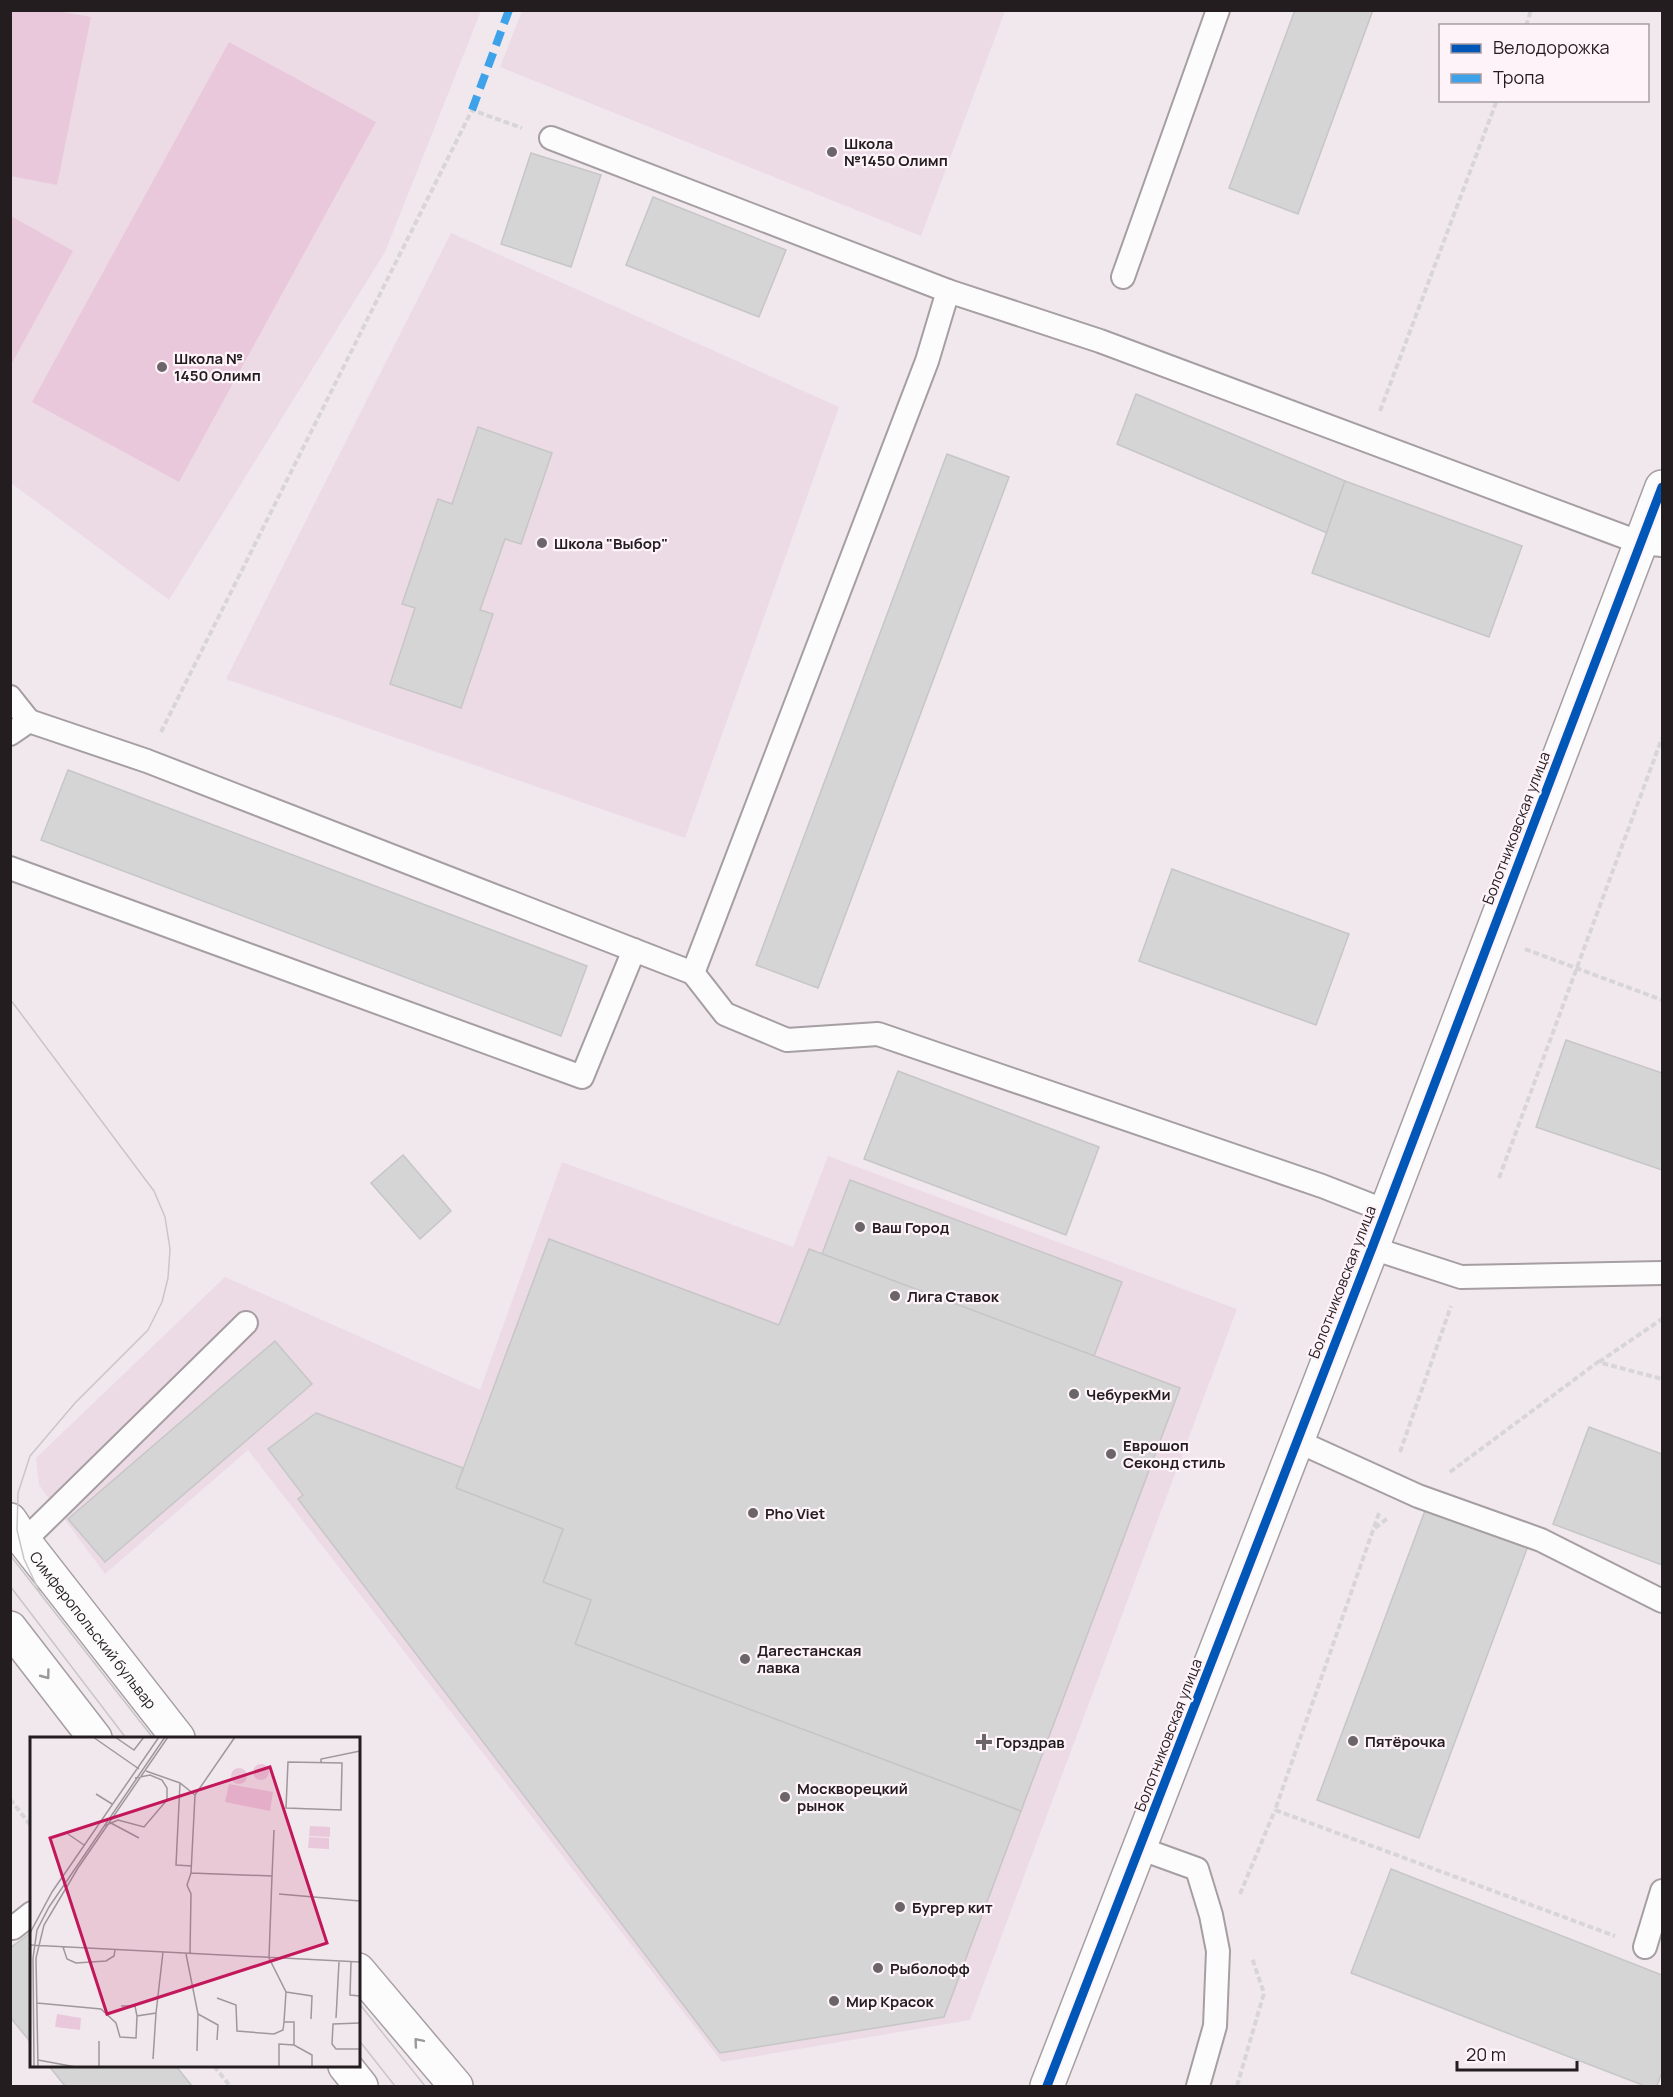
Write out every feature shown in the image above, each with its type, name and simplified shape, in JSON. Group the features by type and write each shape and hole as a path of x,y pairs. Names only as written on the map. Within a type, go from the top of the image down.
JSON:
{"street":[{"name":"Болотниковская улица","path":"1047,2086 1372,1248 1490,936 1652,544 1662,487"},
{"name":"Симферопольский бульвар","path":"17,1531 177,1737"},
{"path":"10,1628 93,1737"},
{"path":"360,1972 456,2086"},
{"path":"346,2067 361,2086"}],"lane":[{"path":"1123,277 1218,10"},
{"path":"551,138 948,291 1100,341 1652,544"},
{"path":"693,973 927,361 948,291"},
{"path":"10,697 20,727 147,761 693,973 725,1014 787,1040 878,1034 1322,1186 1386,1211"},
{"path":"10,867 582,1077 634,950"},
{"path":"1372,1248 1461,1277 1662,1273"},
{"path":"17,1531 246,1323"},
{"path":"1297,1441 1418,1496 1541,1540 1662,1601"},
{"path":"1139,1848 1197,1869 1211,1915 1218,1951 1215,2026 1198,2086"},
{"path":"1645,1947 1662,1891"},
{"path":"13,1928 30,1915"}],"path":[{"path":"1368,441 1496,102"},
{"path":"147,761 472,110 551,138"},
{"path":"1498,1178 1662,738"},
{"path":"1490,936 1662,1000"},
{"path":"1461,1277 1275,1810 1645,1947"},
{"path":"1373,1529 1598,1362 1662,1319"},
{"path":"1598,1362 1662,1379"},
{"path":"10,1799 30,1824"},
{"path":"215,2067 230,2086"}],"shaded area":[{"name":"Школа №1450 Олимп","path":"522,10 1005,11 921,236 500,67"},
{"path":"10,11 58,11 91,17 57,185 11,176"},
{"name":"Школа № 1450 Олимп","path":"11,11 481,11 385,252 169,600 11,483"},
{"path":"229,42 376,122 179,482 32,402"},
{"path":"11,216 73,251 11,365"},
{"name":"Школа \"Выбор\"","path":"451,233 839,407 685,838 226,679"},
{"name":"Москворецкий рынок","path":"828,1156 1237,1309 970,2020 722,2062 248,1450 105,1574 39,1485 36,1458 225,1277 480,1390 562,1162 793,1247"}],"building":[{"path":"1295,10 1373,10 1298,214 1229,188"},
{"path":"531,153 601,175 571,267 501,244"},
{"path":"653,197 786,250 759,317 626,265"},
{"path":"1136,394 1345,481 1327,533 1117,444"},
{"path":"478,427 552,453 521,544 505,539 480,610 493,614 461,708 390,684 415,608 402,604 438,499 452,504"},
{"path":"947,454 1009,477 818,988 756,965"},
{"path":"1345,481 1522,546 1489,637 1312,573"},
{"path":"68,770 587,966 561,1036 41,840"},
{"path":"1172,869 1349,934 1316,1025 1139,961"},
{"path":"1566,1040 1662,1073 1662,1170 1536,1127"},
{"path":"898,1071 1099,1147 1066,1235 864,1159"},
{"path":"403,1155 451,1211 420,1239 371,1183"},
{"path":"850,1180 1122,1282 1094,1356 822,1254"},
{"path":"549,1239 779,1325 809,1249 1180,1388 1021,1811 575,1644 591,1600 543,1582 563,1529 456,1488"},
{"path":"275,1341 312,1384 105,1562 68,1519"},
{"path":"316,1413 463,1468 456,1488 563,1529 543,1582 591,1600 575,1644 1021,1811 944,2017 720,2053 298,1499 303,1495 268,1449"},
{"path":"1589,1427 1662,1454 1662,1565 1553,1524"},
{"path":"1426,1508 1528,1546 1419,1838 1317,1800"},
{"path":"1391,1869 1662,1975 1662,2072 1657,2086 1645,2086 1351,1973"},
{"path":"30,1933 30,2042 10,2017 10,1948"},
{"path":"50,2067 177,2067 192,2086 65,2086"}],"tram line":[{"path":"10,999 154,1191 165,1217 170,1249 168,1278 162,1302 148,1330 75,1403 30,1456 18,1493 17,1530 24,1559 41,1595"},
{"path":"10,1555 152,1737"},
{"path":"10,1586 125,1737"},
{"path":"360,2005 425,2086"},
{"path":"360,2042 395,2086"}],"marked path":[{"path":"472,110 509,10"}],"cycle path":[{"path":"1047,2086 1372,1248 1662,487"}],"place":[{"name":"Школа №1450 Олимп","path":"832,152"},
{"name":"Школа № 1450 Олимп","path":"162,367"},
{"name":"Школа \"Выбор\"","path":"542,543"},
{"name":"Ваш Город","path":"860,1227"},
{"name":"Лига Ставок","path":"895,1296"},
{"name":"ЧебурекМи","path":"1074,1394"},
{"name":"Еврошоп Секонд стиль","path":"1111,1454"},
{"name":"Pho Viet","path":"753,1513"},
{"name":"Дагестанская лавка","path":"745,1659"},
{"name":"Пятёрочка","path":"1353,1741"},
{"name":"Горздрав","path":"984,1742"},
{"name":"Москворецкий рынок","path":"785,1797"},
{"name":"Бургер кит","path":"900,1907"},
{"name":"Рыболофф","path":"878,1968"},
{"name":"Мир Красок","path":"834,2001"}]}
